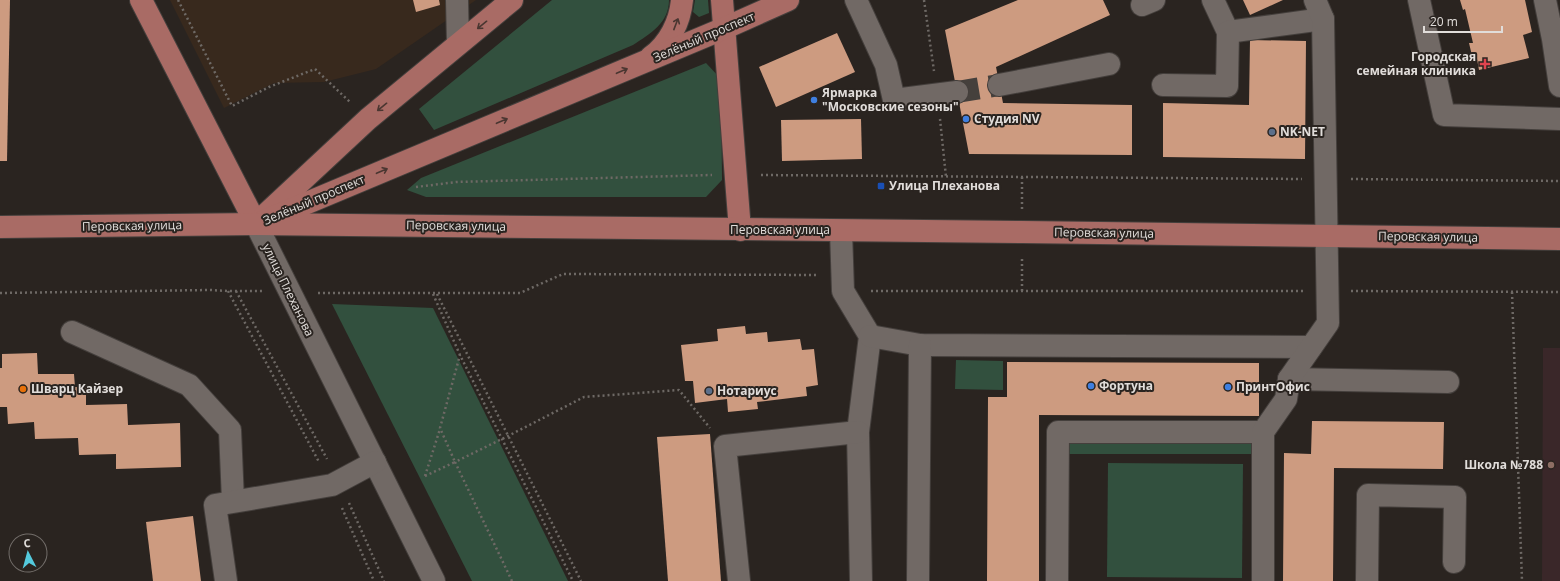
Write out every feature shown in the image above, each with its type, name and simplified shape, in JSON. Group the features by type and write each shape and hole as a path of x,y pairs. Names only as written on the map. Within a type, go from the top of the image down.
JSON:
{"main road":[{"name":"улица Плеханова","path":"141,0 256,224"},
{"name":"Зелёный проспект","path":"256,224 362,124 512,0"},
{"name":"Зелёный проспект","path":"642,63 661,50 674,28 681,8 682,0"},
{"path":"722,0 740,230"},
{"name":"Зелёный проспект","path":"256,224 642,63 788,0"},
{"name":"Перовская улица","path":"0,227 256,224 1560,239"}],"street":[{"path":"457,0 458,44"},
{"path":"856,0 886,65 894,100 947,93"},
{"path":"1164,86 1227,86 1228,32 1214,0"},
{"path":"1419,0 1444,115 1560,119"},
{"path":"1544,0 1557,39 1560,86"},
{"path":"1228,32 1319,10 1327,236 1328,324 1289,379 1286,399 1263,432 1263,581"},
{"path":"999,85 1109,64"},
{"name":"улица Плеханова","path":"256,224 434,581"},
{"path":"841,230 842,291 870,336 858,432 861,581"},
{"path":"72,332 190,385 230,430 233,501"},
{"path":"870,336 920,346 1311,347"},
{"path":"918,581 920,346"},
{"path":"1289,379 1448,382"},
{"path":"739,581 725,446 858,432"},
{"path":"1057,581 1058,432 1263,432"},
{"path":"226,581 215,505 335,483 374,462"},
{"path":"1367,581 1368,495 1455,497 1454,562"}],"path":[{"path":"178,0 232,106 269,87 315,69 351,103"},
{"path":"924,0 947,93 946,176"},
{"path":"416,188 456,182 736,175 1560,181"},
{"path":"0,293 210,290 228,292 261,291 290,293 520,293 563,274 818,274 842,291 1560,292"},
{"path":"236,291 335,483 374,581"},
{"path":"228,292 335,483 353,509 384,581"},
{"path":"1512,292 1522,581"},
{"path":"433,294 460,355 574,581"},
{"path":"437,294 581,581"},
{"path":"460,355 425,476 584,397 679,390 725,446"},
{"path":"440,428 512,581"}],"shaded area":[{"path":"170,0 476,0 376,69 324,82 274,83 224,108"},
{"name":"Школа №788","path":"1543,348 1560,348 1560,581 1542,581"}],"green space":[{"path":"552,0 669,0 666,15 662,21 646,37 633,45 434,130 419,109"},
{"path":"695,0 708,0 709,13 699,17 693,12"},
{"path":"706,63 721,79 722,180 706,197 426,197 407,190 421,178"},
{"path":"332,304 433,308 568,581 472,581"},
{"path":"956,360 1003,361 1003,390 955,389"},
{"path":"1067,439 1254,439 1254,454 1067,454"},
{"path":"1108,463 1243,464 1242,578 1107,577"}],"building":[{"path":"0,0 10,0 7,161 0,161"},
{"path":"413,0 439,0 440,5 416,12"},
{"path":"1018,0 1103,0 1110,15 996,67 1003,103 1132,105 1132,155 969,154 945,30"},
{"path":"1243,0 1283,0 1250,15"},
{"path":"1460,0 1525,0 1532,32 1523,35 1529,58 1479,70 1477,59 1473,60 1469,43 1473,43 1465,9 1463,10"},
{"path":"837,33 855,72 776,107 759,67"},
{"path":"1250,40 1306,41 1305,159 1163,157 1163,103 1249,105"},
{"path":"861,119 862,159 782,161 781,120"},
{"path":"745,326 746,334 767,332 768,342 800,339 802,350 814,349 818,385 806,387 807,396 757,402 758,409 728,412 727,399 695,403 693,381 685,381 681,345 718,341 717,329"},
{"path":"37,353 38,374 74,374 75,387 86,387 86,405 127,404 128,425 180,423 181,467 116,469 116,454 79,455 78,438 35,439 34,422 8,424 7,407 0,407 0,368 2,368 2,354"},
{"path":"1007,362 1259,363 1259,416 1039,415 1039,581 987,581 988,397 1007,397"},
{"path":"1312,421 1444,422 1443,469 1334,468 1333,581 1283,581 1284,453 1311,454"},
{"path":"710,434 721,581 668,581 657,437"},
{"path":"193,516 201,581 153,581 146,522"}],"tunnel":[{"path":"957,92 999,85"}],"place":[{"name":"Городская семейная клиника","path":"1485,64"},
{"name":"Ярмарка \"Московские сезоны\"","path":"814,100"},
{"name":"Студия NV","path":"966,119"},
{"name":"NK-NET","path":"1272,132"},
{"name":"Улица Плеханова","path":"881,186"},
{"name":"Фортуна","path":"1091,386"},
{"name":"ПринтОфис","path":"1228,387"},
{"name":"Шварц Кайзер","path":"23,389"},
{"name":"Нотариус","path":"709,391"},
{"name":"Школа №788","path":"1551,465"}]}
